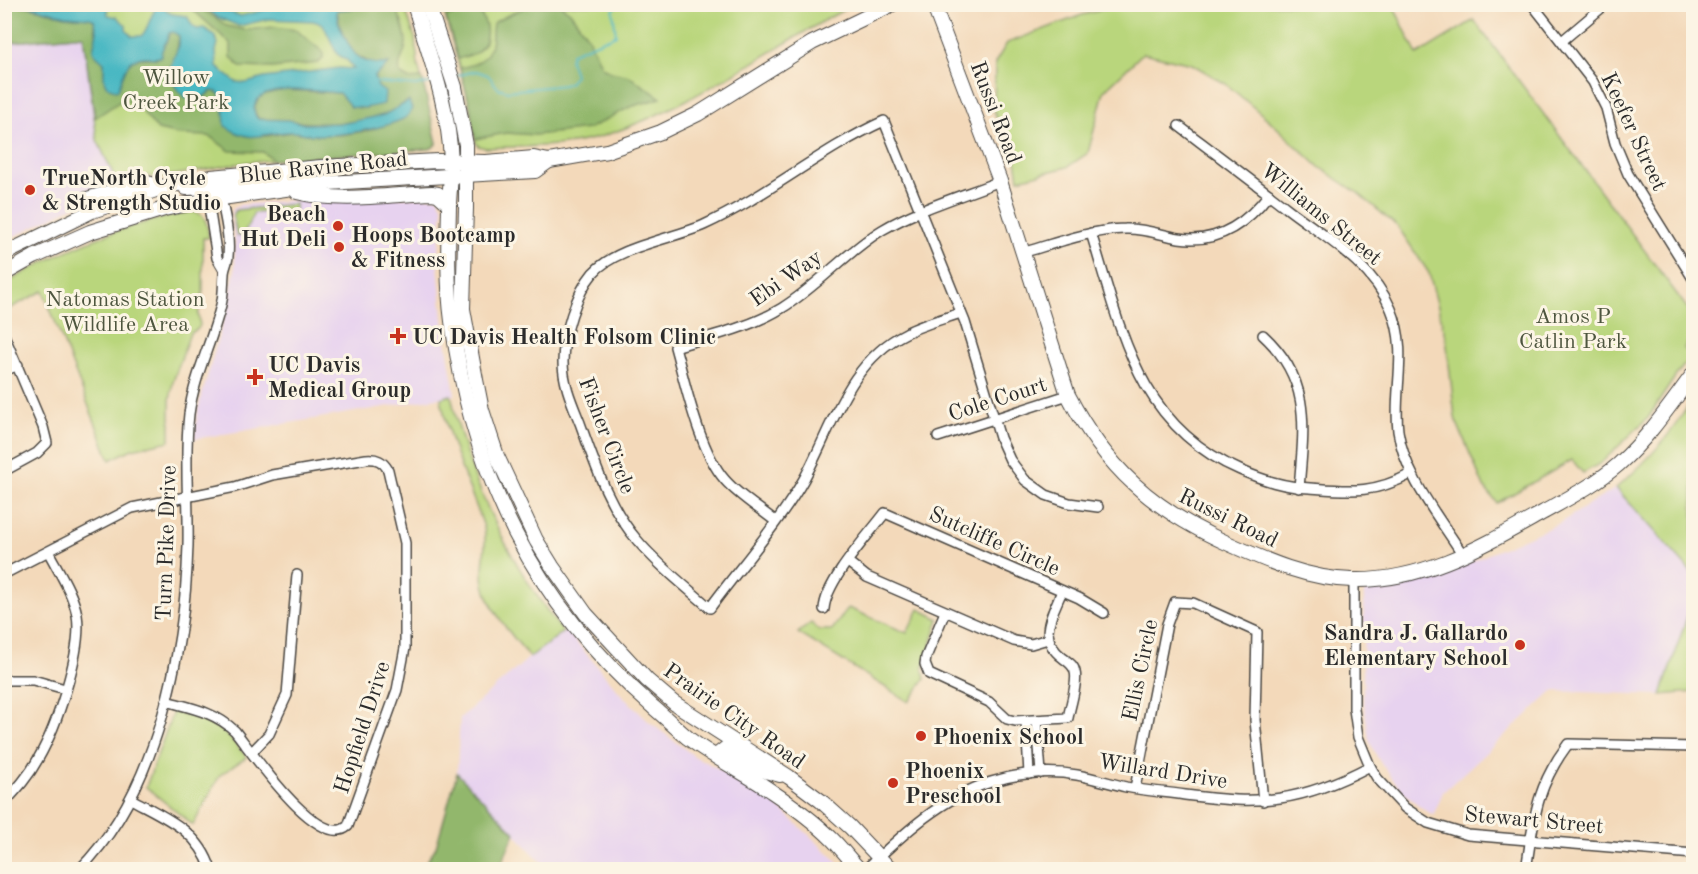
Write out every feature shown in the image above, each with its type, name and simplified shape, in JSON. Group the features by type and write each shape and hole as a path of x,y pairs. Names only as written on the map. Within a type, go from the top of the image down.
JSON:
{"main road":[{"name":"Prairie City Road","path":"414,4 447,125 451,160 449,294 463,390 481,455 508,519 536,570 571,622 626,684 688,738 772,791 802,814 832,839 863,870"},
{"name":"Prairie City Road","path":"429,4 455,87 463,127 466,168 463,309 476,380 482,410 497,456 536,540 586,614 647,680 674,703 788,776 850,827 891,870"},
{"name":"Blue Ravine Road","path":"4,274 90,232 214,196 291,190 328,183 451,175 466,168 534,159 549,161 607,151 662,132 726,97 812,43 893,4"},
{"name":"Russi Road","path":"933,4 1000,181 1068,395 1082,423 1107,458 1126,479 1167,512 1207,534 1266,561 1331,579 1354,580 1402,575 1445,563 1582,490 1617,466 1647,436 1694,373"},
{"name":"Blue Ravine Road","path":"4,254 87,213 165,187 227,174 451,160 466,168"},
{"path":"81,201 143,182 165,187 207,188 214,196 229,185 299,179 321,167"},
{"path":"291,190 318,196 432,193 438,194 449,204"},
{"path":"716,756 726,748 758,769 770,774 788,776"}],"street":[{"name":"Keefer Street","path":"1532,4 1601,95 1615,143 1628,174 1691,269 1694,280"},
{"path":"1562,41 1606,4"},
{"name":"Fisher Circle","path":"962,313 905,333 869,360 849,386 804,479 710,608 656,561 621,519 606,491 566,383 563,361 564,345 581,292 593,273 613,257 679,235 724,215 768,191 832,147 884,121 962,313 1007,455 1025,480 1035,488 1058,500 1098,507"},
{"name":"Williams Street","path":"1179,126 1362,266 1386,298 1392,311 1402,351 1397,422 1403,451 1411,474 1463,555"},
{"name":"Ebi Way","path":"775,521 736,491 725,480 710,457 675,347 751,324 769,316 797,297 869,239 891,225 1000,181"},
{"path":"1022,253 1091,233 1126,229 1140,229 1190,239 1214,236 1225,233 1245,221 1269,194"},
{"name":"Turn Pike Drive","path":"214,196 217,258 224,270"},
{"name":"Turn Pike Drive","path":"79,870 110,834 131,799 144,768 166,701 179,644 185,599 188,544 189,416 195,384 222,302 224,270 228,257 228,242 214,196"},
{"path":"1091,233 1140,379 1160,409 1184,434 1218,459 1264,480 1299,488 1365,490 1391,484 1411,474"},
{"path":"4,335 44,427 47,443 37,453 4,471"},
{"path":"1263,335 1285,360 1300,392 1304,421 1299,488"},
{"path":"4,371 18,365"},
{"name":"Cole Court","path":"938,437 1068,395"},
{"name":"Hopfield Drive","path":"4,574 49,553 132,508 235,487 272,475 372,459 379,460 386,466 405,543 405,648 397,690 348,826 344,830 335,831 306,815 291,802 235,730 215,716 166,701"},
{"name":"Sutcliffe Circle","path":"848,562 885,513 1062,591 1049,621 1048,639"},
{"path":"4,803 22,783 50,736 78,642 78,617 70,593 49,553"},
{"path":"824,609 827,592 848,562 867,577 1020,643 1031,644 1048,639 1054,651 1071,664 1076,673 1068,718 1026,721 1007,719 992,704 929,674 925,664 926,657 945,612"},
{"path":"252,752 269,734 286,695 297,575"},
{"name":"Stewart Street","path":"1354,580 1355,716 1358,736 1370,766 1394,799 1428,823 1468,835 1694,854"},
{"path":"1062,591 1093,605 1104,613"},
{"name":"Ellis Circle","path":"1134,788 1167,624 1175,602 1193,603 1257,632 1255,720 1263,801"},
{"path":"4,680 33,680 65,689"},
{"path":"1037,720 1041,773"},
{"path":"1026,721 1029,774"},
{"path":"1526,870 1535,809 1542,787 1568,744 1694,747"},
{"name":"Willard Drive","path":"863,870 937,809 954,798 990,782 1029,774 1077,775 1134,788 1226,801 1263,801 1315,791 1337,783 1370,766"},
{"path":"131,799 186,830 201,847 211,870"}],"shaded area":[{"path":"83,34 97,140 118,184 5,241 5,43"},
{"path":"438,197 443,209 438,266 444,330 455,395 194,439 198,409 235,271 235,242 231,217 233,209 240,205 326,198"},
{"name":"Sandra J. Gallardo Elementary School","path":"1616,488 1693,574 1693,599 1661,695 1553,691 1443,792 1433,815 1404,793 1378,759 1369,740 1363,696 1364,592 1376,588 1405,585 1454,569 1558,524"},
{"path":"566,630 620,693 649,722 694,756 738,779 774,803 836,860 839,869 548,869 457,773 460,718 530,657"}],"green space":[{"name":"Amos P Catlin Park","path":"1126,4 1393,5 1417,55 1474,20 1693,316 1693,335 1684,348 1690,358 1648,418 1601,463 1583,473 1572,460 1497,503 1484,487 1455,418 1446,337 1429,273 1398,227 1358,193 1319,167 1226,84 1192,64 1143,53 1104,91 1088,153 1067,167 1019,179 1016,160 994,112 995,63 1007,43 1082,15"},
{"name":"Willow Creek Park","path":"4,5 404,5 415,38 418,65 437,143 428,149 248,162 157,178 147,176 118,184 97,140 83,35 5,43"},
{"path":"4,5 29,7 94,20 100,58 104,62 104,72 121,81 126,67 133,60 161,56 169,33 173,32 179,36 177,52 201,99 212,91 217,92 223,98 226,126 266,136 293,132 340,135 371,130 383,125 409,101 384,115 338,123 259,119 255,110 261,95 283,90 340,93 351,107 365,108 378,87 374,76 388,64 372,64 352,53 340,27 337,10 395,5 406,37 400,74 408,79 422,78 437,143 428,149 273,160 263,152 230,151 209,136 180,135 158,130 145,115 139,102 119,102 95,118 83,35 5,43"},
{"path":"183,5 197,5 227,26 246,30 275,27 296,30 323,52 323,59 318,63 272,68 240,67 231,57 231,44 193,10"},
{"path":"442,5 853,5 700,93 636,124 575,143 486,148 476,143 470,106"},
{"path":"560,5 570,12 588,37 602,67 611,72 629,76 661,98 630,107 588,129 535,135 506,133 475,139 470,106 460,68 472,65 486,56 491,46 495,22 527,7"},
{"path":"478,11 486,26 484,42 475,53 458,59 446,17 460,12"},
{"path":"295,204 295,210 254,213 243,235 237,236 233,216 236,210"},
{"name":"Natomas Station Wildlife Area","path":"193,212 204,218 209,238 203,238 203,292 198,315 200,325 198,329 190,333 173,382 170,400 170,441 132,449 110,460 43,291 5,311 5,284 49,260 96,239 144,223"},
{"path":"451,395 469,459 494,520 526,578 563,632 530,657 502,623 487,594 483,577 485,531 444,415 441,398"},
{"path":"1693,397 1693,574 1616,488 1659,446"},
{"path":"1693,599 1693,692 1661,695"},
{"path":"848,608 907,633 919,609 939,619 923,670 925,679 909,702 798,633 811,623 819,630 832,630"},
{"path":"173,712 208,721 229,737 247,757 220,775 193,825 146,787"},
{"path":"457,773 515,833 499,869 422,869 436,847"}],"water":[{"path":"25,5 107,5 108,15 117,17 126,25 126,30 132,36 141,36 144,33 157,7 162,7 172,14 187,16 197,29 204,28 214,35 218,43 217,67 236,82 246,83 264,78 339,68 354,69 348,61 337,54 323,24 313,21 269,19 239,26 217,17 203,5 219,5 224,10 241,16 279,6 381,5 337,10 337,19 355,54 365,61 389,64 374,77 378,87 385,92 384,104 365,108 351,107 339,93 307,90 271,92 262,96 254,106 258,119 289,120 305,124 345,123 384,115 409,101 412,109 407,116 384,126 348,133 316,135 283,132 259,136 244,135 225,126 223,98 217,92 212,91 193,100 179,91 169,70 179,45 179,36 173,32 169,33 161,56 134,59 124,72 118,90 112,89 105,84 104,62 93,50 97,31 94,20 66,16"}],"waterway":[{"path":"456,76 476,71 488,75 498,88 508,91 564,85 570,82 575,75 570,60 572,53 616,35 613,11 617,5 622,4"},
{"path":"373,82 416,86 433,82"}],"place":[{"name":"TrueNorth Cycle & Strength Studio","path":"30,190"},
{"name":"Beach Hut Deli","path":"338,226"},
{"name":"Hoops Bootcamp & Fitness","path":"339,247"},
{"name":"UC Davis Health Folsom Clinic","path":"398,336"},
{"name":"UC Davis Medical Group","path":"255,377"},
{"name":"Sandra J. Gallardo Elementary School","path":"1520,645"},
{"name":"Phoenix School","path":"921,736"},
{"name":"Phoenix Preschool","path":"893,783"}]}
